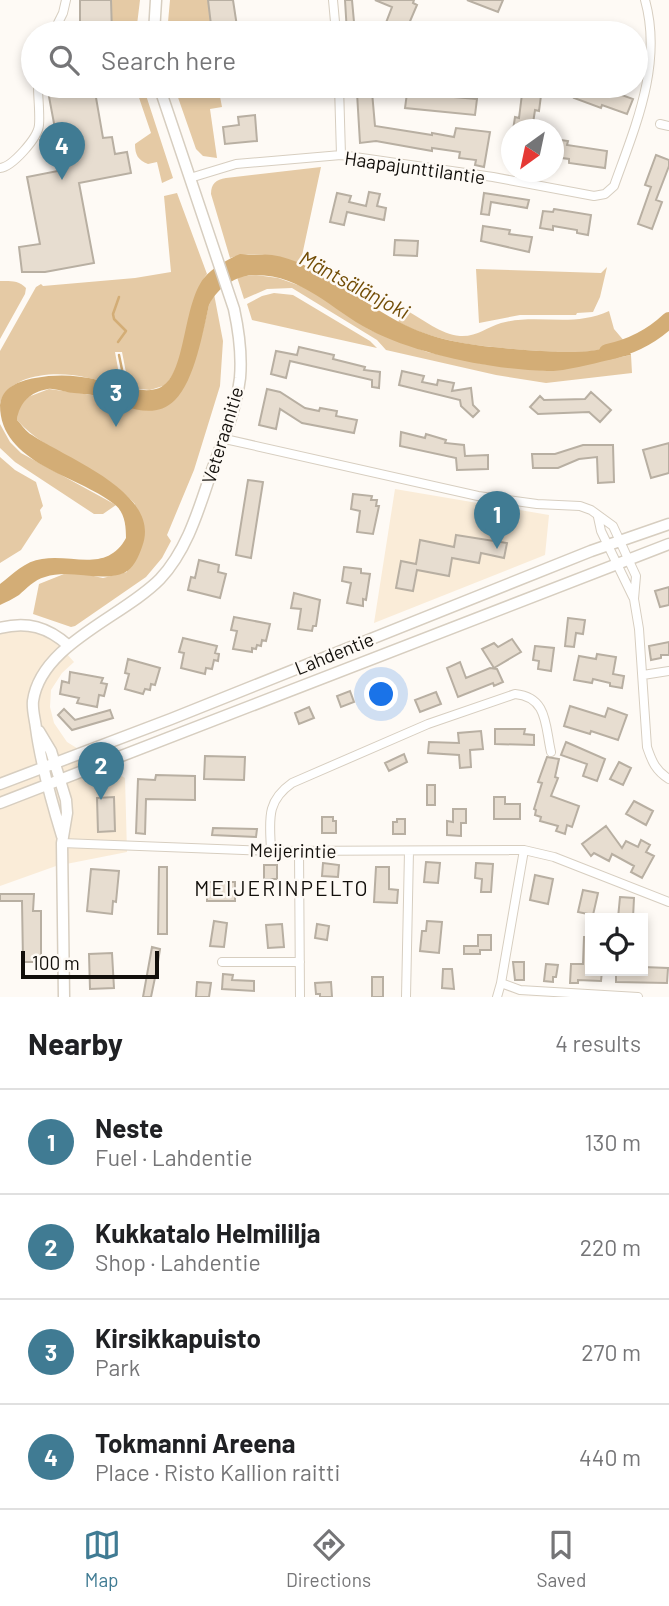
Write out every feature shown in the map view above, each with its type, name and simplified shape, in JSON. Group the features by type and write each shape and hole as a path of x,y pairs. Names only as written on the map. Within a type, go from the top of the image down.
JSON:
{"main road":[{"path":"155,21 156,0"},
{"name":"Veteraanitie","path":"62,839 42,768 33,702 35,693 47,666 69,646 148,590 174,563 192,527 225,439 239,380 241,361 237,323 211,237 163,98"},
{"name":"Lahdentie","path":"0,784 608,545 669,524"},
{"name":"Lahdentie","path":"0,803 669,544"},
{"path":"0,628 21,624 34,625 49,631 69,646"},
{"name":"Veteraanitie","path":"36,725 62,781 67,813 62,839"},
{"path":"62,839 64,997"}],"street":[{"path":"59,21 66,0"},
{"path":"333,0 335,21"},
{"name":"Haapajunttilantie","path":"645,0 650,21 648,57"},
{"path":"0,168 7,168 25,150 39,126 38,98"},
{"path":"339,98 341,155"},
{"name":"Haapajunttilantie","path":"190,178 236,164 341,155 493,177 594,196 605,194 614,186 644,98"},
{"path":"225,439 478,496 537,504 580,506 591,510 614,526 636,576 634,599 643,675 647,747 659,773 669,779"},
{"path":"598,517 634,599"},
{"path":"643,675 669,671"},
{"path":"271,851 269,813 282,790 292,783 453,716 515,694 535,699 541,707 551,752"},
{"name":"Meijerintie","path":"62,839 271,851 524,850 555,857 669,902"},
{"path":"497,997 524,850"},
{"path":"299,851 300,997"},
{"path":"406,997 410,851"},
{"path":"222,962 300,962"},
{"path":"501,983 520,990 638,997"}],"shaded area":[{"path":"111,0 140,0 137,21 112,21"},
{"path":"170,0 208,0 211,21 168,21"},
{"path":"139,98 147,98 173,178 162,183 157,162 148,164 139,159 136,151 135,144 151,133"},
{"path":"178,98 220,98 222,107 210,109 217,158 203,156 196,149"},
{"path":"321,167 300,265 257,254 230,258 211,194 215,183 226,178"},
{"path":"177,193 207,274 178,366 166,385 150,390 129,388 122,352 115,352 121,385 72,375 41,375 20,381 5,394 0,403 0,351 36,287 41,284 43,286 135,278 171,272 164,196"},
{"path":"240,254 272,255 289,259 323,275 405,325 449,340 494,347 563,352 588,351 625,342 631,355 556,371 480,364 432,353 389,339 288,281 256,275 235,280 217,293 209,305 188,380 175,400 166,407 138,410 94,395 51,389 36,393 23,404 17,420 26,430 88,467 126,494 139,510 145,528 139,554 133,565 124,573 105,577 65,574 45,577 0,605 0,584 25,565 36,560 54,558 99,559 118,549 126,538 123,515 118,507 99,494 44,466 27,455 13,441 3,425 0,405 4,394 23,381 51,376 98,380 104,378 142,390 156,389 166,383 173,373 191,307 204,278 225,261"},
{"path":"607,267 600,297 593,312 576,315 520,315 479,323 476,269 601,273"},
{"path":"256,275 278,278 312,290 370,330 427,352 483,364 549,371 631,355 632,373 546,383 496,375 386,350 377,340 292,288 267,289 244,299 237,277"},
{"path":"0,281 17,282 26,288 0,339"},
{"path":"274,293 293,295 370,341 377,348 252,320 247,304"},
{"path":"214,294 223,341 220,386 194,470 167,535 171,541 162,558 146,577 75,626 33,614 39,584 64,574 103,578 127,572 135,504 107,480 30,432 17,420 18,407 28,397 49,389 99,396 116,405 158,409 202,334"},
{"path":"406,310 439,330 460,336 472,335 515,320 582,319 609,311 614,329 625,342 599,350 575,352 475,345 428,335 398,322"},
{"path":"0,424 10,442 21,453 116,505 103,514 94,514 15,462 0,448"},
{"path":"0,457 15,470 36,482 43,506 40,510 42,518 21,550 0,563"},
{"path":"395,489 549,515 545,555 374,623"},
{"path":"30,626 52,637 74,662 62,673 51,690 50,707 54,723 67,742 125,778 127,852 56,866 0,886 0,630"}],"building":[{"path":"80,0 111,0 112,21 80,21"},
{"path":"208,0 233,0 236,21 211,21"},
{"path":"345,0 352,0 354,21 346,21"},
{"path":"375,0 414,0 413,3 417,5 410,21 387,21 392,7"},
{"path":"467,0 503,0 498,12"},
{"path":"49,98 96,98 103,138 112,137 115,154 127,152 131,173 79,183 94,263 45,272 22,272 19,247 40,244 27,177 63,170 58,145 43,150 40,140 56,134"},
{"path":"357,98 373,98 375,126 454,137 456,128 490,132 484,167 475,165 476,160 459,158 460,152 432,148 432,151 376,141 360,143"},
{"path":"406,98 477,99 475,115 405,108"},
{"path":"522,98 541,98 539,111 535,110 534,119 515,119 519,118"},
{"path":"574,98 633,99 627,114 602,105 601,108"},
{"path":"255,115 257,141 225,144 223,127 239,125 238,117"},
{"path":"564,140 568,141 567,145 607,151 605,168 569,163 569,159 564,158"},
{"path":"656,155 669,160 669,166 656,200 662,202 652,229 638,224 651,187 645,185"},
{"path":"369,192 380,194 377,206 386,208 384,220 347,212 344,225 330,222 337,193 351,196 349,202 366,206"},
{"path":"484,193 529,200 527,208 491,202 489,215 481,214"},
{"path":"554,209 591,215 588,235 577,233 577,230 553,226 553,230 540,228 543,211 553,212"},
{"path":"483,226 510,230 509,234 532,237 529,252 481,241"},
{"path":"395,240 418,241 417,256 394,255"},
{"path":"299,347 334,355 333,359 365,367 364,370 380,372 379,388 372,387 372,380 290,361 286,378 271,374 276,351 297,355"},
{"path":"402,371 424,376 422,382 437,385 438,380 454,383 452,391 471,388 473,405 479,411 473,417 461,406 460,400 399,385"},
{"path":"267,389 280,392 305,408 337,411 336,416 357,420 354,433 302,423 280,409 276,429 259,425"},
{"path":"591,392 611,410 600,422 589,412 538,414 530,407 540,396 544,400 585,399"},
{"path":"401,432 425,438 426,434 446,440 445,443 464,445 465,456 488,455 488,469 457,470 456,458 400,446"},
{"path":"669,443 669,473 651,478 643,450"},
{"path":"583,445 613,445 614,482 598,483 597,457 579,459 558,468 533,468 532,454 555,454"},
{"path":"248,480 263,482 251,558 236,555"},
{"path":"353,494 372,496 371,500 377,500 376,506 379,506 373,534 357,532 360,511 351,509"},
{"path":"456,535 507,543 504,558 481,553 479,563 452,558 449,576 417,570 413,591 396,588 401,561 416,564 420,540 454,547"},
{"path":"199,560 219,565 218,572 226,574 220,598 188,590 191,577 195,578"},
{"path":"344,567 361,569 361,573 370,574 363,606 347,603 351,583 342,581"},
{"path":"669,587 669,605 660,607 655,591"},
{"path":"294,593 320,600 316,626 313,626 312,631 298,629 301,609 291,608"},
{"path":"234,617 270,624 266,641 262,640 261,646 252,648 252,652 233,649 237,631 231,630"},
{"path":"568,618 585,620 583,634 576,633 574,647 565,646"},
{"path":"183,638 217,646 215,653 219,654 218,661 214,660 212,669 206,668 205,674 181,668 184,653 179,652"},
{"path":"512,639 521,652 494,668 482,649 494,643 498,647"},
{"path":"669,642 669,655 661,655 661,658 651,660 649,646"},
{"path":"535,646 554,648 551,671 538,669 539,661 533,660"},
{"path":"597,654 616,657 613,674 624,676 622,688 593,679 592,683 574,680 579,656 596,659"},
{"path":"128,659 160,668 155,685 151,684 150,690 145,689 143,694 125,689 129,674 125,673"},
{"path":"460,662 466,678 490,668 497,669 503,682 494,686 493,683 458,697 447,668"},
{"path":"70,672 103,678 101,683 107,684 104,696 99,695 97,707 77,703 79,698 60,694 62,681 69,683"},
{"path":"350,691 354,702 341,707 337,696"},
{"path":"436,692 441,704 420,712 415,700"},
{"path":"570,706 605,717 608,708 627,715 618,740 564,726"},
{"path":"309,707 314,718 299,724 295,713"},
{"path":"64,709 75,720 110,710 113,718 72,730 58,715"},
{"path":"495,729 525,729 524,734 534,735 534,745 495,744"},
{"path":"481,731 483,749 470,750 471,767 460,768 459,755 428,753 429,742 459,743 458,733"},
{"path":"566,742 605,759 597,781 583,776 587,764 561,755"},
{"path":"404,754 407,762 389,771 385,763"},
{"path":"205,756 245,757 244,780 204,779"},
{"path":"547,757 559,759 555,777 558,778 551,796 579,806 572,827 567,825 565,834 556,831 558,826 540,821 541,817 535,815 534,809 542,783 538,782"},
{"path":"619,762 631,768 623,785 610,779"},
{"path":"156,775 195,776 195,800 146,799 145,834 136,833 138,779 155,780"},
{"path":"427,785 435,785 435,805 427,805"},
{"path":"114,797 115,831 98,832 97,798"},
{"path":"494,797 505,797 505,804 520,804 520,819 494,819"},
{"path":"634,801 653,811 646,825 626,814"},
{"path":"453,809 466,809 466,823 461,823 461,836 447,835 447,821 453,822"},
{"path":"322,817 333,817 333,821 336,821 336,833 322,833"},
{"path":"397,819 405,819 405,834 393,834 393,822 397,822"},
{"path":"606,826 622,848 626,841 638,847 641,840 650,845 646,852 654,856 642,878 631,872 634,866 612,854 609,861 594,853 591,856 582,844"},
{"path":"213,828 257,829 256,837 212,835"},
{"path":"426,862 440,863 438,883 424,882"},
{"path":"323,863 339,865 338,877 322,876"},
{"path":"476,863 493,864 491,892 481,892 482,879 475,878"},
{"path":"264,865 277,865 277,879 264,879"},
{"path":"159,867 167,867 167,934 158,934"},
{"path":"376,867 389,867 389,889 398,890 397,903 374,902"},
{"path":"91,869 119,871 112,914 87,911"},
{"path":"535,875 553,879 548,904 530,900"},
{"path":"207,882 235,882 235,901 207,901"},
{"path":"583,890 598,893 593,913 578,912"},
{"path":"0,894 34,894 33,911 41,911 41,962 23,962 22,901 0,901"},
{"path":"620,897 634,898 633,913 618,913"},
{"path":"214,921 227,923 224,947 210,946"},
{"path":"427,921 442,922 439,953 420,951 422,931 426,931"},
{"path":"282,924 284,947 268,948 266,925"},
{"path":"317,924 329,926 327,940 315,938"},
{"path":"478,935 491,935 491,950 480,950 480,954 464,954 464,946 478,946"},
{"path":"585,937 585,976 602,976 601,981 578,980 578,983 570,983 571,964 583,964"},
{"path":"152,947 160,949 157,968 151,997 143,997"},
{"path":"112,953 114,988 90,989 89,954"},
{"path":"513,962 524,962 524,980 515,980"},
{"path":"546,964 558,965 553,982 544,981"},
{"path":"648,967 668,968 667,983 616,982 616,976 648,976"},
{"path":"443,969 452,969 454,989 442,988"},
{"path":"223,974 233,975 232,980 254,981 254,991 222,989"},
{"path":"372,977 383,977 383,997 372,997"},
{"path":"197,982 211,983 209,997 196,997"},
{"path":"331,982 332,997 320,997 320,994 316,994 315,983"}],"waterway":[{"path":"118,342 126,331 114,319 119,297"},
{"name":"Mäntsälänjoki","path":"607,352 640,340 669,320"},
{"path":"119,355 126,389"}],"place":[{"name":"Tokmanni Areena","path":"62,180"},
{"name":"Kirsikkapuisto","path":"116,427"},
{"name":"Neste","path":"497,549"},
{"name":"Kukkatalo Helmililja","path":"101,800"}],"district":[{"name":"MEIJERINPELTO","path":"282,887"}]}
